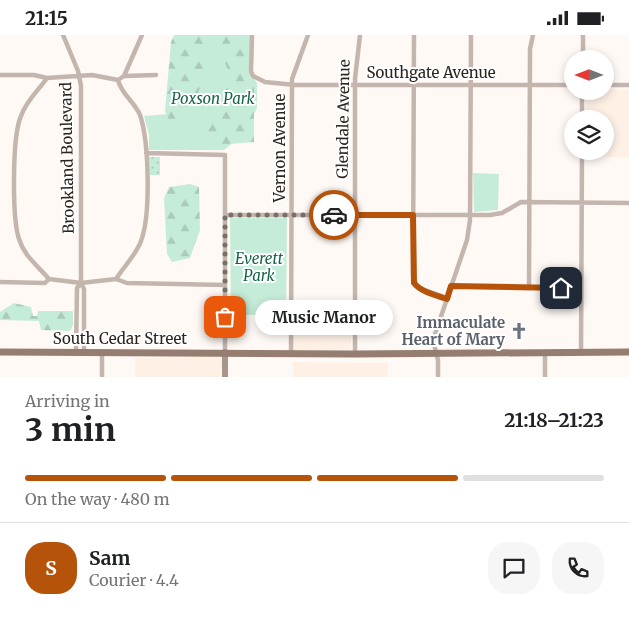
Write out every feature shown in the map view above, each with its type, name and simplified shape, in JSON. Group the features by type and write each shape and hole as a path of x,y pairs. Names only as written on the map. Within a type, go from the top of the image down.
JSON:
{"main road":[{"name":"South Cedar Street","path":"0,352 355,354 629,352"}],"street":[{"name":"Brookland Boulevard","path":"63,35 79,75 81,283 84,289 80,352"},
{"path":"124,76 142,35"},
{"name":"Southgate Avenue","path":"252,35 251,71 253,76 259,81 292,84 355,85 564,85"},
{"name":"Vernon Avenue","path":"291,353 292,84 294,67 308,35"},
{"name":"Glendale Avenue","path":"355,354 355,85 360,35"},
{"path":"414,35 414,283 422,290 447,299"},
{"path":"438,377 438,360 434,353 433,339 467,240 470,215 471,35"},
{"path":"529,288 529,85 530,49 533,35"},
{"path":"582,50 583,35"},
{"path":"0,75 34,75 47,78 79,75 118,80 124,76 156,75"},
{"path":"47,78 24,108 18,123 16,137 16,220 19,240 24,250 49,279 81,283 116,279 127,283 225,285"},
{"path":"116,279 138,248 146,225 145,133 138,110 122,90 118,80"},
{"path":"614,85 629,85"},
{"path":"146,153 225,155 225,377"},
{"path":"581,353 582,160"},
{"path":"225,215 470,215 496,214 521,202 629,203"},
{"path":"0,282 45,283 49,279"},
{"name":"Brookland Boulevard","path":"80,352 77,288 81,283"},
{"path":"451,286 581,288"},
{"path":"102,352 102,377"},
{"path":"544,377 545,353"}],"shaded area":[{"path":"614,89 629,90 629,157 614,157 614,110 586,110 586,100 614,100"},
{"path":"291,315 351,315 351,350 291,350"},
{"path":"222,357 221,377 135,377 135,358"},
{"path":"293,362 388,363 387,377 293,377"}],"green space":[{"path":"174,35 208,35 203,73 196,101 190,112 181,120 170,123 165,111 171,42"},
{"name":"Poxson Park","path":"176,35 251,35 251,74 257,83 257,108 243,135 224,150 149,150 149,135 144,116 169,114"},
{"path":"223,35 251,35 249,75 254,85 254,142 206,146 206,133 225,107 228,70 220,51"},
{"path":"149,157 160,157 160,175 150,175"},
{"path":"473,173 499,174 498,210 474,212"},
{"path":"190,184 199,187 200,230 190,258 172,262 167,254 164,198 169,187"},
{"name":"Everett Park","path":"230,218 287,218 286,315 231,315"},
{"path":"14,303 31,307 33,316 37,316 38,311 73,311 73,325 70,331 41,330 39,321 0,320 0,312"}],"way so far":[{"path":"225,317 225,215 334,215"}],"place":[{"name":"Music Manor","path":"225,317"},
{"name":"Immaculate Heart of Mary","path":"519,331"}],"route":[{"path":"334,215 413,215 412,277 414,283 422,290 447,299 451,286 561,288"}]}
